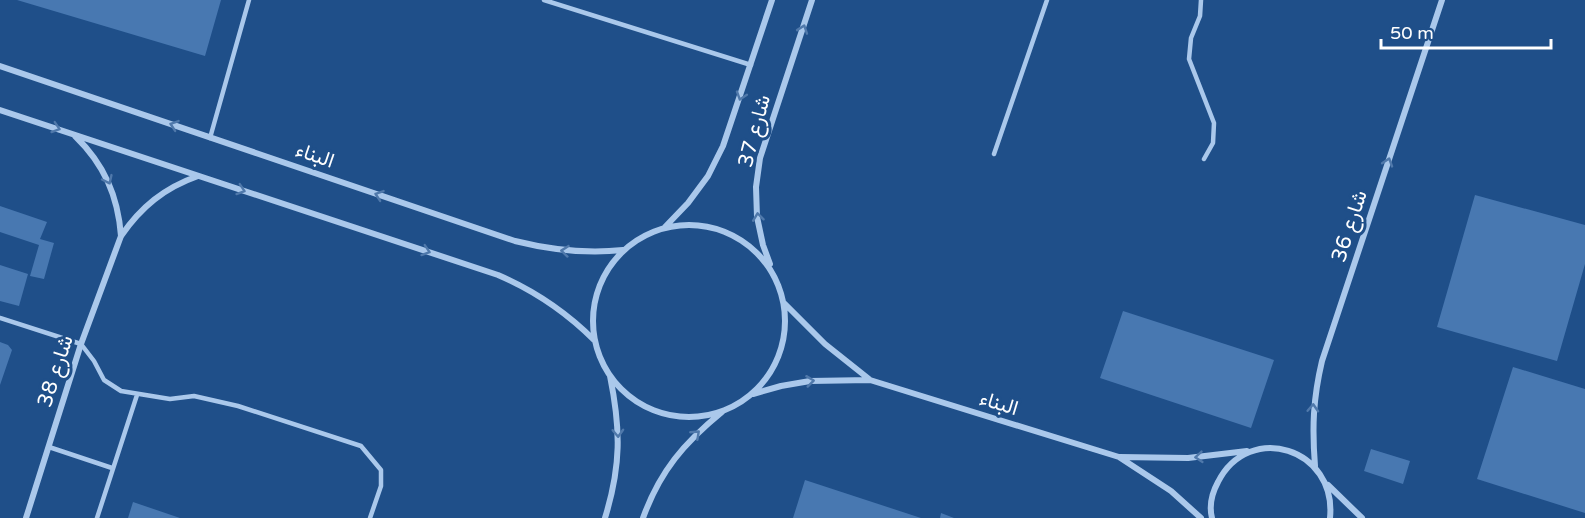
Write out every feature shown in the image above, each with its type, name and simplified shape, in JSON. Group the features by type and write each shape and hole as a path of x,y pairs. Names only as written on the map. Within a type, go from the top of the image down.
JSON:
{"street":[{"name":"شارع 37","path":"665,227 688,203 708,176 723,146 772,0"},
{"name":"شارع 37","path":"773,273 763,245 757,216 756,187 760,158 813,0"},
{"name":"شارع 36","path":"1315,466 1312,431 1314,395 1322,361 1442,0"},
{"name":"البناء","path":"0,66 515,241 568,252 596,253 623,250"},
{"path":"0,110 498,275 525,286 550,301 594,340"},
{"name":"شارع 38","path":"73,134 87,148 108,180 120,217 121,236"},
{"name":"شارع 38","path":"26,518 81,344 121,236 130,222 153,198 198,176"},
{"path":"644,518 651,496 670,463 695,435 724,411 753,394 774,368 780,353 786,320 785,304 773,273 763,258 750,246 719,229 683,224 665,227 636,240 623,250 610,265 598,291 592,321 594,340 600,359 609,376 621,390 636,402 661,413 688,417 706,416 724,411"},
{"name":"البناء","path":"785,304 825,344 870,380"},
{"path":"605,518 614,487 618,450 617,412 609,376"},
{"name":"البناء","path":"753,394 810,381 870,380 1119,457 1171,491 1201,518"},
{"name":"البناء","path":"1119,457 1188,458 1278,448 1298,454 1315,466"},
{"path":"1212,518 1213,492 1222,473 1238,458 1257,450"},
{"path":"1315,466 1326,484 1362,518"},
{"path":"1326,484 1331,504 1330,518"}],"lane":[{"path":"210,138 249,0"},
{"path":"544,0 751,66"},
{"path":"994,154 1047,0"},
{"path":"1201,0 1200,16 1191,38 1189,59 1214,123 1213,143 1204,159"},
{"path":"0,318 81,344 94,361 104,380 121,391 170,399 194,396 238,406 361,446 381,470 381,486 370,518"},
{"path":"97,518 137,395"},
{"path":"49,447 112,468"}],"building":[{"path":"17,0 221,0 205,56"},
{"path":"1475,195 1585,225 1585,264 1557,361 1437,327"},
{"path":"0,206 47,222 40,239 54,243 44,279 30,276 39,245 0,232"},
{"path":"0,265 28,274 19,306 0,301"},
{"path":"1123,311 1274,360 1251,428 1100,378"},
{"path":"0,342 8,345 12,350 0,385"},
{"path":"1513,367 1585,389 1585,513 1477,479"},
{"path":"1371,449 1410,461 1403,484 1364,471"},
{"path":"805,480 921,518 793,518"},
{"path":"133,502 180,518 128,518"},
{"path":"941,513 954,518 940,518"}]}
